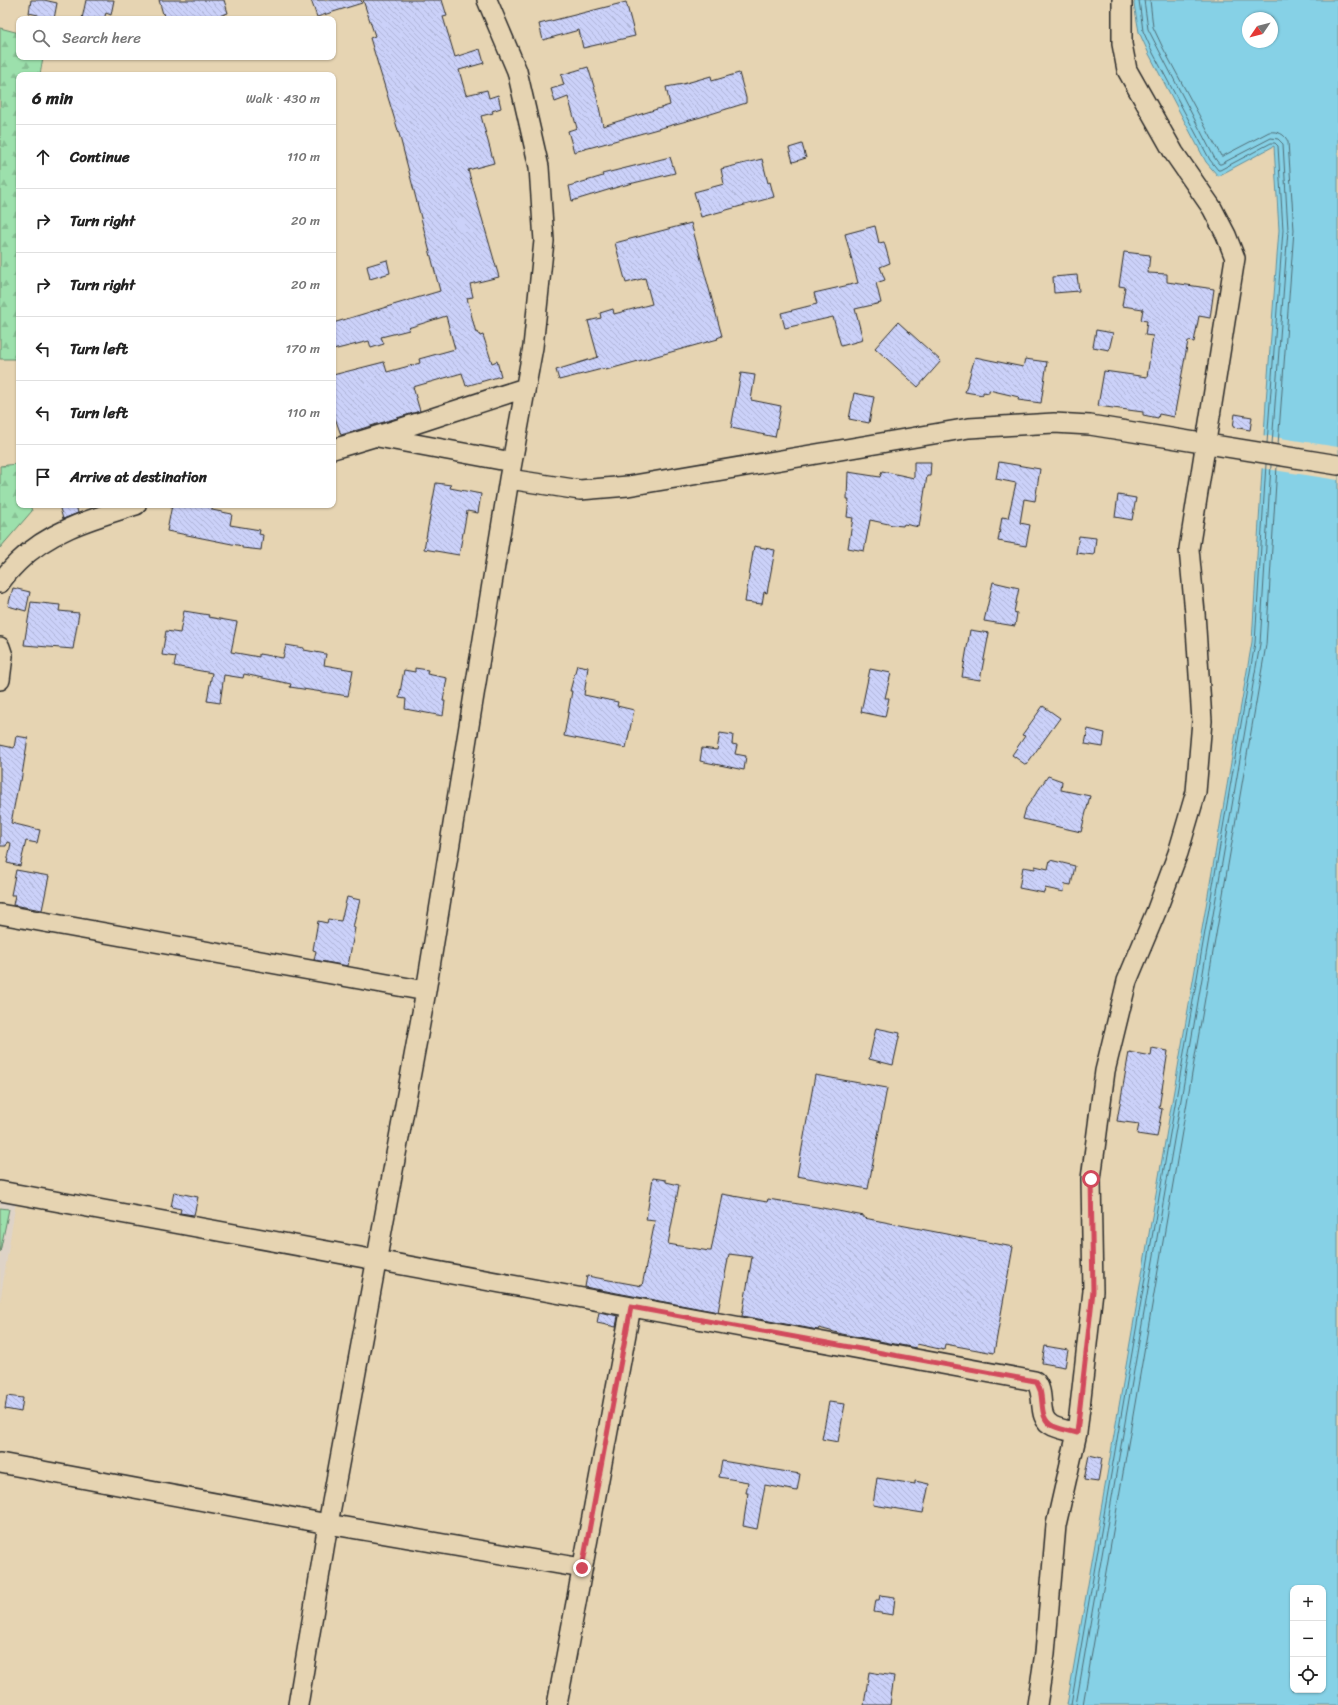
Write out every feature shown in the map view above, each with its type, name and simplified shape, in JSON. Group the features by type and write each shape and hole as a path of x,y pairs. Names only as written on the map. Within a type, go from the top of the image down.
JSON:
{"street":[{"path":"298,1705 328,1524 426,991 510,470 533,347 544,241 539,167 517,71 488,0"},
{"path":"1037,1705 1045,1652 1056,1525 1077,1433 1093,1291 1091,1179 1105,1071 1127,981 1156,912 1178,853 1196,792 1202,721 1189,549 1229,286 1235,258 1226,235 1212,208 1174,153 1127,70 1122,44 1122,0"},
{"path":"336,448 377,437 462,407 525,388"},
{"path":"377,437 510,470 580,490 628,486 969,428 1054,423 1090,425 1206,445 1338,465"},
{"path":"0,583 29,551 57,534 83,521 126,508"},
{"path":"0,647 3,656 0,680"},
{"path":"0,914 426,991"},
{"path":"0,1191 1035,1381 1040,1387 1043,1416 1051,1426 1077,1433"},
{"path":"557,1705 631,1307"},
{"path":"0,1463 328,1524 582,1568"}],"shaded area":[{"path":"0,1199 16,1202 0,1302"}],"green space":[{"path":"0,28 16,32 16,60 42,60 40,72 16,72 16,359 0,359"},
{"path":"16,464 16,508 31,508 32,511 0,548 0,466"},
{"path":"0,1208 9,1209 0,1252"}],"water":[{"path":"1135,0 1338,0 1338,1705 1067,1705 1252,642 1266,402 1279,230 1274,146 1218,176 1206,162 1139,32 1134,4"}],"pier":[{"path":"1262,435 1338,447 1338,480 1260,468"}],"building":[{"path":"31,0 44,0 57,3 55,16 38,16 29,13"},
{"path":"86,0 114,0 111,15 106,13 105,16 83,16"},
{"path":"159,0 224,0 228,13 218,16 165,16 164,13 163,14"},
{"path":"311,0 361,0 362,3 320,16 317,16"},
{"path":"363,0 442,0 447,16 443,17 455,57 480,49 484,63 459,70 466,95 487,90 489,98 498,95 501,108 492,111 493,113 481,116 494,163 468,170 499,277 470,284 473,297 467,298 476,333 478,332 480,336 483,335 492,363 497,361 501,376 466,386 462,373 413,387 420,411 341,435 336,421 336,374 384,362 387,372 420,363 419,359 455,349 446,316 408,328 409,330 381,337 384,344 371,348 369,341 336,349 336,322 440,291 400,137 370,38 375,36"},
{"path":"626,2 635,36 583,48 579,30 543,40 539,24"},
{"path":"588,67 596,93 603,126 670,105 666,87 711,76 712,81 739,73 746,103 574,152 568,131 577,128 568,97 555,102 551,89 564,85 561,75"},
{"path":"802,144 806,158 793,162 789,148"},
{"path":"670,157 675,173 621,186 572,201 569,186 603,176 602,174"},
{"path":"762,159 768,183 770,182 774,197 701,217 694,192 724,184 721,169"},
{"path":"691,223 722,336 717,338 718,339 606,370 606,368 559,380 556,370 598,357 588,321 601,318 600,313 613,309 614,314 652,304 645,278 626,283 615,243"},
{"path":"875,226 879,243 884,242 890,263 880,267 885,280 876,283 881,303 855,309 863,340 841,346 833,317 785,328 781,313 817,304 814,293 858,283 845,234"},
{"path":"1124,252 1150,255 1148,273 1167,274 1167,282 1214,289 1210,318 1199,316 1194,342 1188,341 1174,417 1159,414 1158,418 1143,415 1143,412 1098,406 1104,371 1147,377 1153,336 1145,335 1147,321 1141,320 1143,309 1122,306 1125,287 1119,286"},
{"path":"387,260 390,273 370,279 367,266"},
{"path":"1077,275 1079,291 1054,293 1053,277"},
{"path":"898,322 941,361 918,387 875,348"},
{"path":"1096,330 1113,333 1109,350 1093,347"},
{"path":"975,357 1023,367 1025,359 1047,362 1041,403 1018,400 1019,397 989,390 989,393 983,392 983,395 965,392"},
{"path":"741,373 755,375 751,400 781,406 775,437 731,428"},
{"path":"854,393 874,397 869,423 849,419"},
{"path":"1235,414 1252,417 1250,430 1233,427"},
{"path":"914,462 931,462 930,476 927,476 919,527 904,524 903,526 893,525 870,520 864,551 848,548 853,518 847,517 849,499 847,499 848,472 880,477 882,471 914,478"},
{"path":"999,462 1040,469 1035,501 1024,499 1020,523 1030,525 1026,546 998,541 1002,517 1008,518 1016,483 996,479"},
{"path":"436,483 451,485 450,488 481,494 478,513 467,511 459,555 424,549"},
{"path":"1118,495 1136,498 1132,520 1115,517"},
{"path":"60,508 77,508 78,513 63,519"},
{"path":"171,508 212,508 212,510 232,514 230,525 260,530 259,534 263,535 261,550 242,548 242,546 167,531"},
{"path":"1079,536 1096,538 1094,555 1076,553"},
{"path":"754,546 775,550 767,593 764,592 762,604 745,602"},
{"path":"993,582 1019,588 1014,612 1017,613 1015,626 984,621"},
{"path":"13,588 30,592 26,611 8,606"},
{"path":"31,602 60,605 59,611 79,613 73,649 24,645"},
{"path":"184,611 237,622 231,652 259,657 259,654 283,658 286,645 326,654 324,665 353,670 348,696 290,687 291,684 244,674 243,678 224,675 220,703 207,701 212,673 174,666 176,657 162,655 166,631 180,633"},
{"path":"970,630 989,633 980,680 962,677"},
{"path":"577,665 588,667 584,695 618,702 617,706 634,710 626,748 564,736 572,691 570,691"},
{"path":"415,668 428,670 427,674 447,678 443,701 445,701 443,716 405,709 406,699 399,698 404,670 415,672"},
{"path":"870,669 891,673 885,698 889,698 885,717 861,712"},
{"path":"1043,706 1060,718 1026,765 1012,755 1025,736 1022,735"},
{"path":"1088,729 1105,733 1103,747 1085,744"},
{"path":"720,733 733,735 732,744 737,745 735,754 746,756 744,770 700,761 702,748 717,750"},
{"path":"16,736 28,738 21,781 19,781 11,823 40,830 37,843 26,841 20,866 7,863 11,843 7,842 6,846 0,846 0,745 14,748"},
{"path":"1048,776 1062,781 1061,790 1090,796 1081,832 1023,819 1026,808"},
{"path":"1050,860 1075,866 1071,885 1065,884 1064,892 1045,888 1044,893 1019,888 1023,867 1035,869 1035,866 1048,869"},
{"path":"16,870 49,876 42,910 13,905 15,895 11,895"},
{"path":"347,897 360,900 353,927 355,928 348,966 314,960 316,951 313,950 318,921 327,923 328,919 341,921"},
{"path":"876,1028 900,1033 893,1065 869,1059"},
{"path":"1152,1048 1168,1051 1159,1108 1162,1109 1157,1137 1137,1134 1139,1124 1117,1121 1129,1052 1151,1056"},
{"path":"815,1075 887,1088 868,1189 797,1176"},
{"path":"653,1178 666,1180 666,1182 679,1185 668,1244 711,1251 722,1194 767,1202 768,1199 817,1207 864,1216 864,1218 1013,1247 994,1353 945,1344 944,1350 917,1344 916,1348 842,1334 819,1328 818,1330 742,1316 752,1257 729,1254 718,1312 585,1287 587,1276 642,1286 655,1221 646,1220"},
{"path":"174,1192 198,1197 194,1215 180,1213 181,1209 171,1207"},
{"path":"599,1312 618,1316 616,1327 597,1323"},
{"path":"1045,1346 1068,1350 1065,1367 1042,1363"},
{"path":"7,1396 23,1398 21,1412 5,1409"},
{"path":"829,1402 845,1404 838,1442 822,1439"},
{"path":"1089,1455 1102,1458 1098,1482 1084,1480"},
{"path":"722,1461 800,1474 797,1491 765,1485 757,1529 743,1526 748,1493 746,1493 748,1482 719,1477"},
{"path":"877,1478 915,1484 915,1481 929,1484 923,1513 873,1505"},
{"path":"880,1595 895,1597 893,1615 874,1612 876,1600 879,1600"},
{"path":"869,1672 894,1676 890,1705 864,1705"}],"route":[{"path":"582,1568 631,1307 1035,1381 1040,1387 1043,1416 1051,1426 1077,1433 1093,1291 1091,1179"}]}
